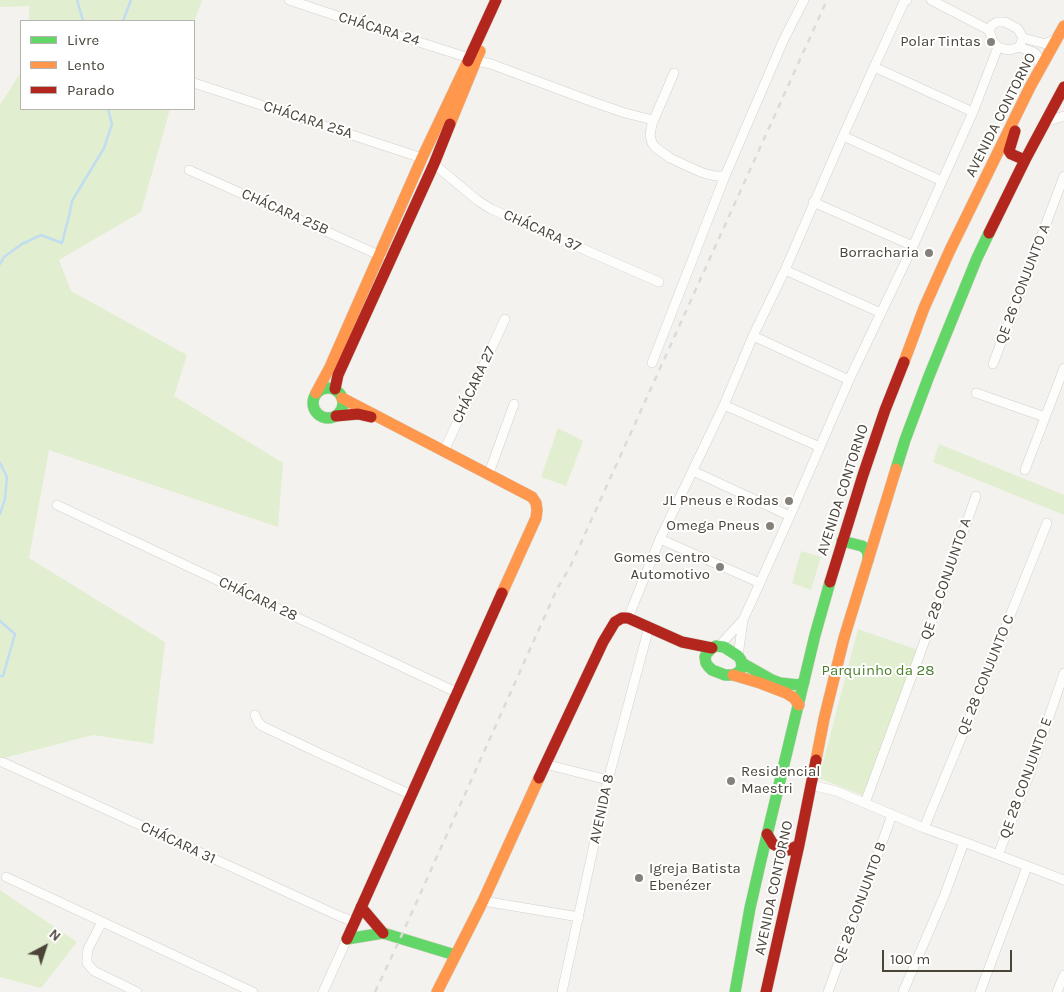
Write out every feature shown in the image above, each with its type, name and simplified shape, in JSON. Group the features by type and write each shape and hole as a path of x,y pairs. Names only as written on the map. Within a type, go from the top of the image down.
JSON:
{"street":[{"name":"CHÁCARA 24","path":"289,0 491,64 601,105 653,120"},
{"path":"652,363 725,176 784,39 804,0"},
{"path":"628,618 660,539 724,406 753,336 785,270 813,202 906,0"},
{"path":"931,0 990,30"},
{"path":"380,418 358,414 327,418 319,416 313,409 312,401 381,256 422,158 499,1"},
{"path":"1040,70 1039,59 1036,54 1021,42 1018,29 1005,22 997,22 992,25 990,30 993,42 998,47 1010,50 1021,42 1046,44 1058,38"},
{"name":"AVENIDA CONTORNO","path":"735,992 750,908 815,635 862,476 924,308 950,250 1014,117 1064,26"},
{"path":"733,676 740,670 743,620 849,380 913,246 973,112 998,47"},
{"path":"336,416 342,408 338,376 434,164 472,59"},
{"path":"874,67 973,112"},
{"path":"674,73 653,120 651,139 655,147 670,158 703,173 725,176"},
{"name":"CHÁCARA 25A","path":"195,82 422,158"},
{"name":"AVENIDA CONTORNO","path":"766,992 799,845 824,719 844,638 905,440 919,400 977,258 1045,122 1061,103 1064,87"},
{"path":"1045,122 1064,116"},
{"path":"1014,117 1016,128 1010,145 1010,151 1011,154 1025,160"},
{"path":"843,136 942,181"},
{"name":"CHÁCARA 37","path":"434,164 477,200 491,209 659,282"},
{"name":"CHÁCARA 25B","path":"189,170 381,256"},
{"name":"QE 26 CONJUNTO A","path":"992,364 1064,176"},
{"path":"813,202 913,246"},
{"path":"785,270 881,313"},
{"name":"CHÁCARA 27","path":"444,451 504,319"},
{"path":"753,336 849,380"},
{"path":"1025,470 1064,368"},
{"path":"316,393 321,388 328,387 380,418 532,496 536,503 537,514 323,992"},
{"path":"976,393 1045,417"},
{"path":"489,474 514,404"},
{"path":"724,406 820,447"},
{"path":"693,471 790,516"},
{"name":"QE 28 CONJUNTO A","path":"865,803 976,496"},
{"name":"CHÁCARA 28","path":"57,505 458,693"},
{"name":"QE 28 CONJUNTO C","path":"924,828 1047,523"},
{"path":"660,539 760,583"},
{"path":"842,541 862,546 868,553 868,560"},
{"path":"437,992 483,901 607,634 615,622 622,618 628,618 649,627 682,642 706,662 712,670 760,683 786,693 799,704"},
{"path":"706,662 705,657 707,653 743,620"},
{"name":"AVENIDA 8","path":"562,992 608,780 649,627"},
{"path":"682,642 729,650 740,660 780,683 799,685 804,682"},
{"name":"QE 28 CONJUNTO E","path":"998,855 1028,778 1064,674"},
{"path":"255,715 262,726 412,795"},
{"name":"CHÁCARA 31","path":"2,762 355,922"},
{"path":"545,764 608,780"},
{"path":"811,785 836,791 924,828 1027,867 1063,878"},
{"name":"QE 28 CONJUNTO B","path":"828,992 892,815"},
{"path":"767,834 774,844 783,850 799,845"},
{"path":"903,992 945,894 964,842"},
{"path":"980,992 1027,867"},
{"path":"6,877 254,992"},
{"path":"483,901 578,917"},
{"path":"361,907 383,933"},
{"path":"102,922 88,949 87,963 94,971 137,992"},
{"path":"348,939 383,933 455,955"},
{"path":"1057,992 1064,975"}],"green space":[{"path":"0,0 202,0 195,20 29,20 29,6 0,7"},
{"path":"20,74 20,110 170,110 141,212 59,260 71,291 187,355 174,396 283,463 278,527 49,450 29,558 165,642 153,744 93,735 0,759 0,105"},
{"path":"558,428 583,441 566,486 541,477"},
{"path":"939,444 1064,495 1064,515 933,462"},
{"path":"801,551 821,557 811,590 792,583"},
{"name":"Parquinho da 28","path":"858,629 918,650 864,796 819,778"},
{"path":"0,890 77,942 41,988 0,977"}],"waterway":[{"path":"77,0 83,20"},
{"path":"123,20 131,0"},
{"path":"0,264 4,257 22,244 41,235 62,243 72,201 104,148 112,124 108,110"},
{"path":"0,463 7,477 5,499 0,514"},
{"path":"0,621 15,634 3,676 0,676"}],"railway":[{"path":"375,992 827,0"}],"traffic: fast":[{"path":"896,469 929,376 989,233"},
{"path":"328,388 339,392 343,403 339,414 328,418 317,414 313,403 317,392 328,388"},
{"path":"842,541 862,546 868,553 868,560"},
{"path":"735,992 750,908 761,860 815,635 830,582"},
{"path":"716,646 724,647 738,656 742,667 739,672 733,675 725,675 712,670 708,666 705,657 716,646"},
{"path":"742,663 780,683 799,685 804,682"},
{"path":"347,939 383,933 455,955"}],"traffic: slow":[{"path":"904,362 924,308 950,250 1030,87 1064,26"},
{"path":"450,124 480,51"},
{"path":"316,393 330,367 422,158 468,61"},
{"path":"342,398 532,497 536,503 536,518 502,593"},
{"path":"816,760 844,638 896,469"},
{"path":"733,675 786,693 794,698 799,705"},
{"path":"437,992 483,901 539,778"}],"traffic: jam":[{"path":"468,61 496,0"},
{"path":"989,233 1064,87"},
{"path":"335,389 338,375 434,164 450,124"},
{"path":"1015,131 1009,151 1011,154 1025,160"},
{"path":"830,582 863,475 904,362"},
{"path":"336,416 358,414 371,417"},
{"path":"347,939 502,593"},
{"path":"539,778 603,642 615,622 622,618 628,618 682,642 712,648"},
{"path":"766,992 816,760"},
{"path":"767,834 773,844 783,849 789,850 799,845"},
{"path":"361,907 383,933"}],"place":[{"name":"Polar Tintas","path":"991,42"},
{"name":"Borracharia","path":"929,253"},
{"name":"JL Pneus e Rodas","path":"789,501"},
{"name":"Omega Pneus","path":"770,526"},
{"name":"Gomes Centro Automotivo","path":"720,567"},
{"name":"Residencial Maestri","path":"731,781"},
{"name":"Igreja Batista Ebenézer","path":"639,878"}]}
